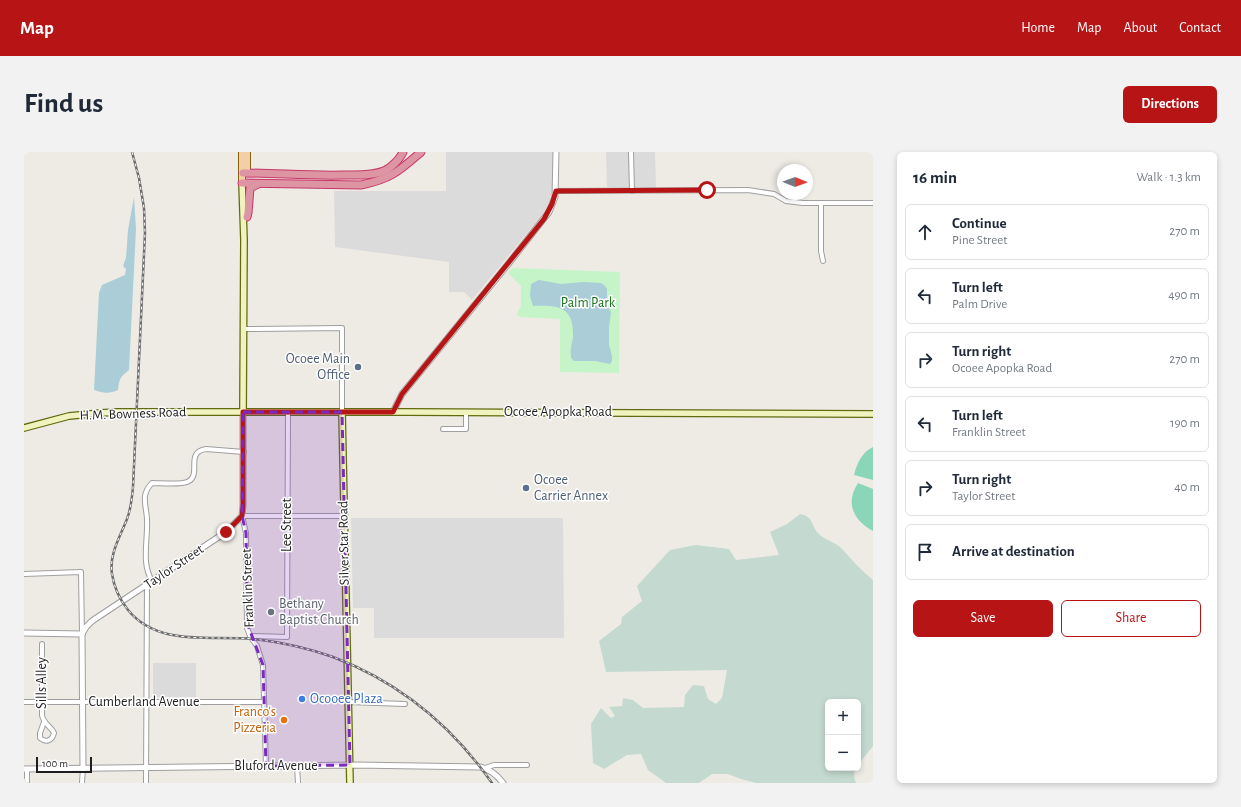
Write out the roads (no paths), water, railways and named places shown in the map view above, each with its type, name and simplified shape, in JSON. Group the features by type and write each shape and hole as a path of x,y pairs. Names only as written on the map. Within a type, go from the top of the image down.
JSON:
{"highway":[{"path":"245,173 333,175 373,174 384,171 393,165 403,152"},
{"path":"245,183 361,185 375,182 398,172 421,152"},
{"path":"247,217 250,188 259,183"}],"main road":[{"name":"Franklin Street","path":"242,152 245,173 243,412"},
{"name":"Franklin Street","path":"245,173 248,152"},
{"name":"Franklin Street","path":"244,240 247,217 245,183"},
{"name":"H.M. Bowness Road","path":"24,428 69,416 101,412 243,412"},
{"name":"Ocoee Apopka Road","path":"243,412 873,414"},
{"name":"Silver Star Road","path":"342,412 350,783"}],"street":[{"path":"393,412 402,394 544,219 552,204 556,191 556,152"},
{"path":"631,152 632,191"},
{"path":"556,191 754,191 774,194 786,200 803,203 873,203"},
{"path":"820,203 821,251 823,261"},
{"name":"Silver Star Road","path":"244,328 342,328 342,412"},
{"name":"Franklin Street","path":"243,412 244,452 242,516 246,533 247,623 248,632 257,646 263,664 266,766"},
{"name":"Lee Street","path":"250,636 287,637 288,412"},
{"path":"443,429 466,429 466,412"},
{"path":"152,581 147,569 146,560 147,534 145,495 148,488 152,483 184,483 191,480 195,455 201,450 206,449 244,452"},
{"path":"242,516 344,516"},
{"name":"Taylor Street","path":"82,635 86,627 92,621 226,532 242,516"},
{"path":"24,574 81,572 82,783"},
{"path":"146,783 147,584"},
{"path":"24,633 82,635"},
{"name":"Sills Alley","path":"42,644 42,715 44,722 52,729 54,734 49,741 45,741 40,738 40,733 44,722"},
{"name":"Cumberland Avenue","path":"24,702 264,702"},
{"path":"348,702 405,704"},
{"name":"Bluford Avenue","path":"26,769 266,766 485,768 494,764 527,765"},
{"path":"297,766 298,783"},
{"path":"485,768 492,771 503,783"},
{"path":"26,769 27,783"}],"water":[{"path":"134,197 136,229 129,370 120,378 118,390 109,393 94,390 99,293 102,285 125,275 126,269 123,266 126,258 128,230"},
{"path":"539,280 561,284 583,282 601,283 605,286 607,289 607,305 611,312 609,345 612,361 610,364 595,361 574,361 571,358 573,326 567,313 556,307 533,306 530,296 531,284"}],"railway":[{"path":"132,152 139,178 144,208 145,233 133,491 127,519 116,546 111,567 114,584 122,602 140,622 154,630 186,637 237,638 273,642 303,648 333,657 357,667 402,693 442,725 460,743 492,783"}],"place":[{"name":"Ocoee Main Office","path":"358,367"},
{"name":"Ocoee Carrier Annex","path":"526,488"},
{"name":"Bethany Baptist Church","path":"271,612"},
{"name":"Ocooee Plaza","path":"302,699"},
{"name":"Franco's Pizzeria","path":"284,720"}],"park label":[{"name":"Palm Park","path":"588,303"}]}
